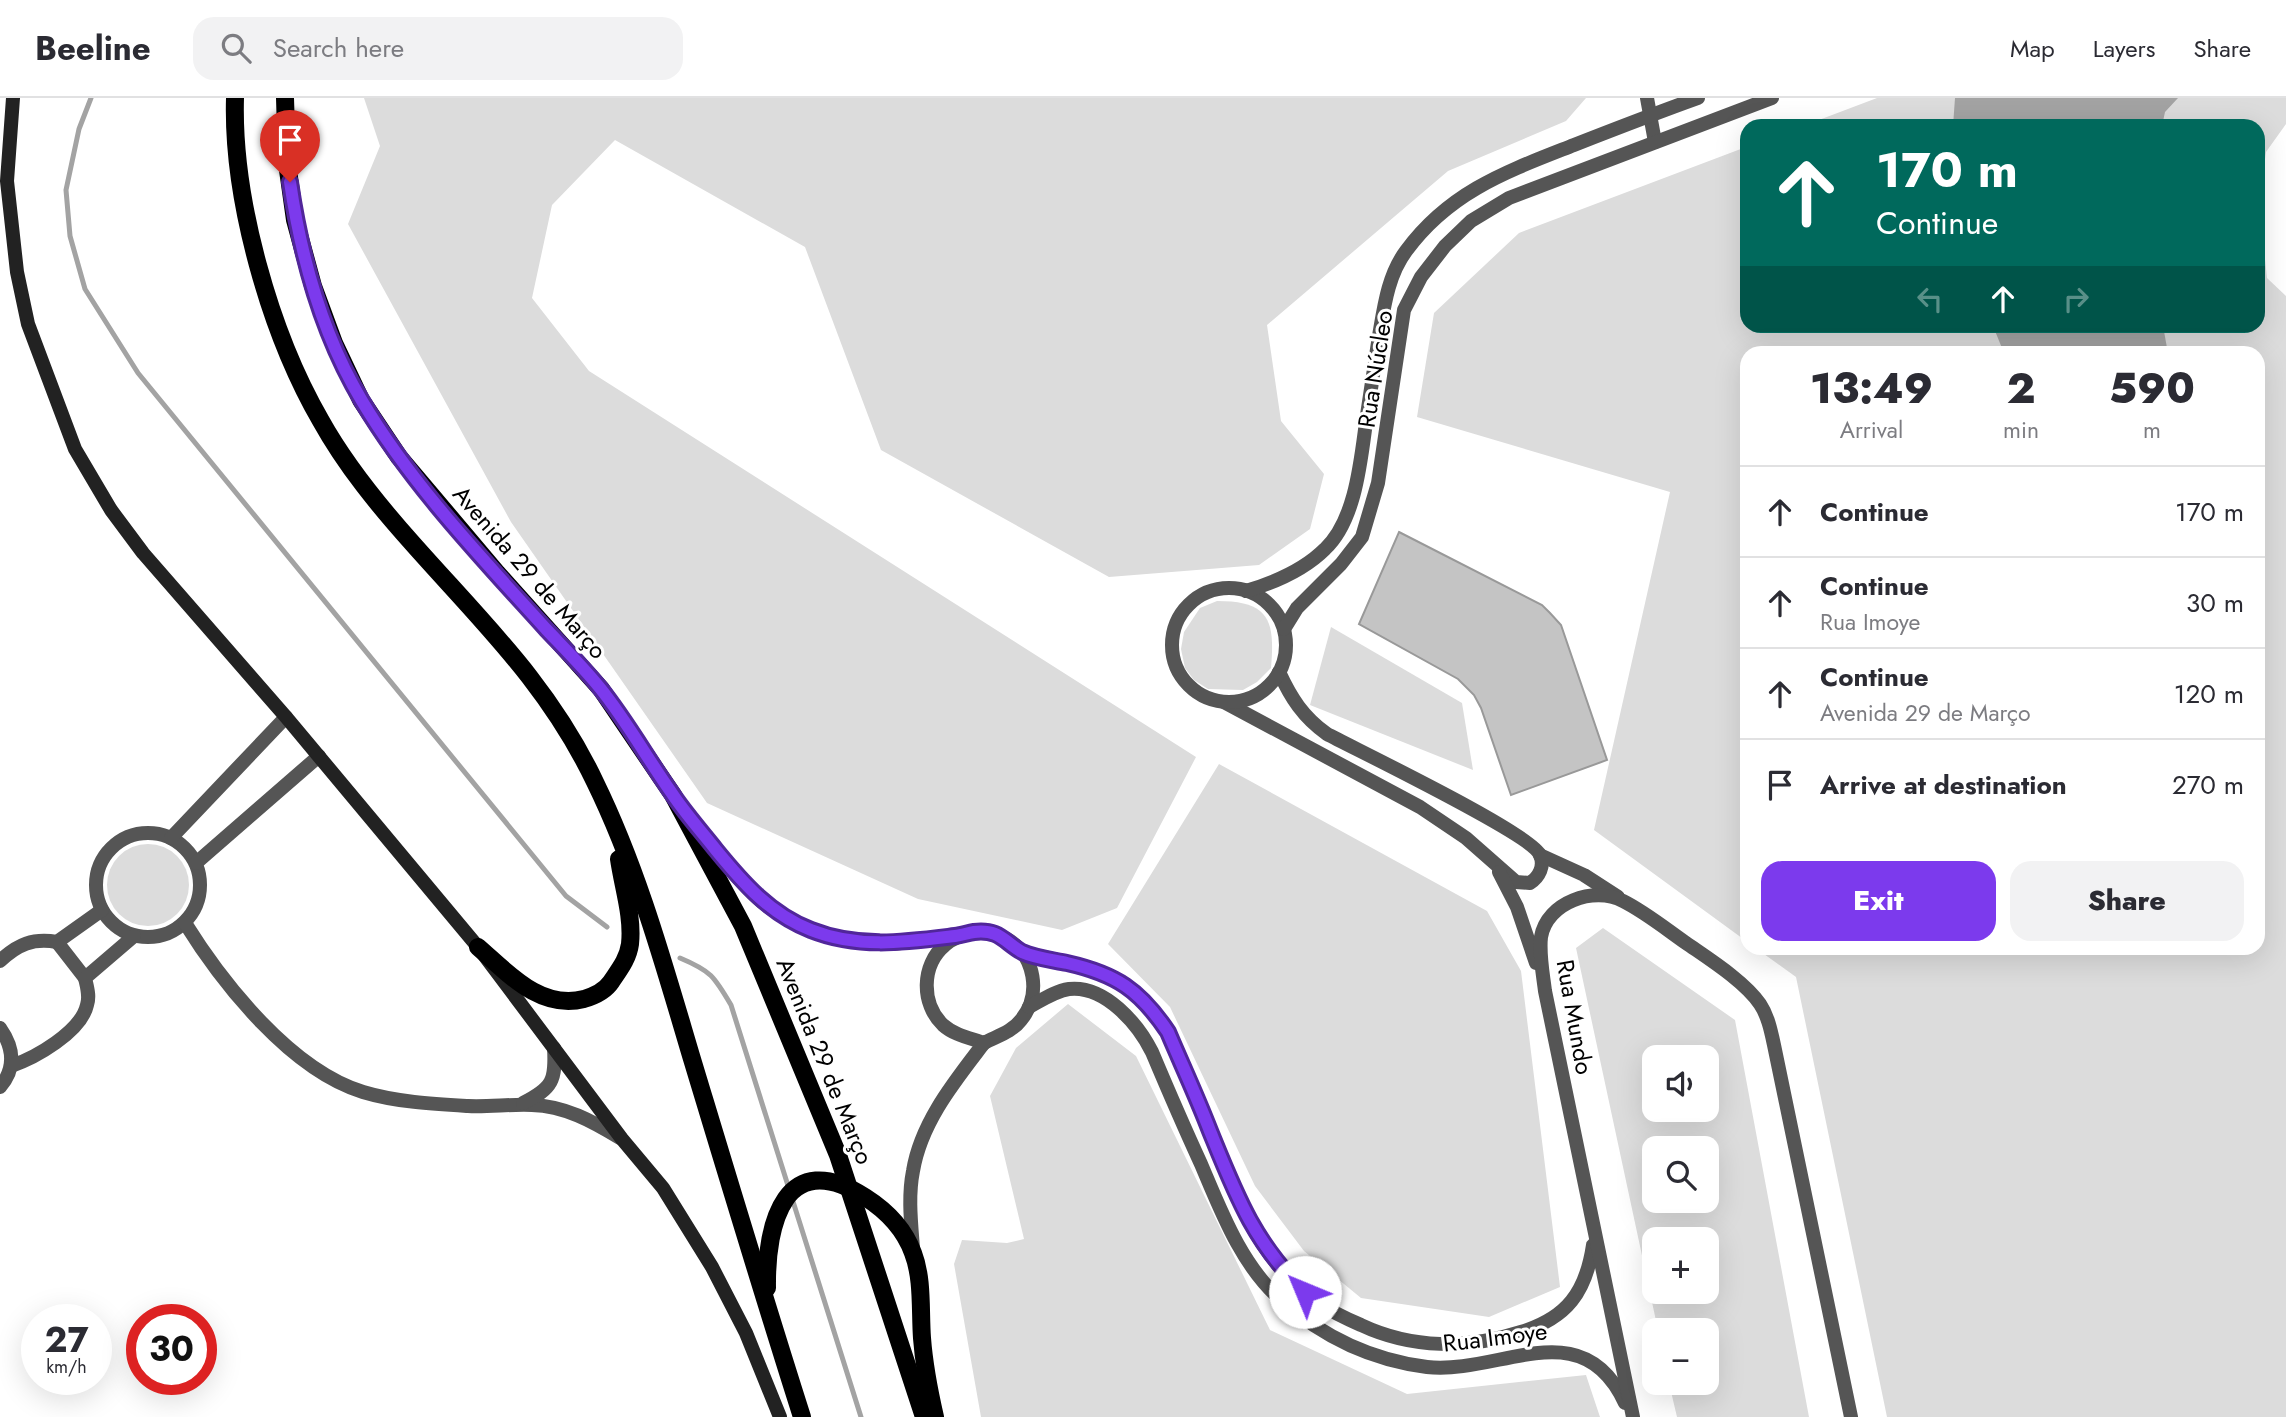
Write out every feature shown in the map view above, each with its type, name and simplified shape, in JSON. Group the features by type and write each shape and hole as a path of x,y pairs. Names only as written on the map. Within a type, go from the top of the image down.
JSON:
{"main road":[{"path":"13,98 7,181 16,272 28,324 75,449 111,510 143,553 320,756 478,947 622,1139 663,1188 712,1267 746,1333 780,1417"},
{"path":"235,98 238,166 259,269 299,380 342,456 385,512 511,652 539,687 566,727 612,818 653,927 802,1417"},
{"name":"Avenida 29 de Março","path":"285,98 287,163 295,220 313,286 330,332 361,400 399,457 443,512 601,689 673,795 743,926 838,1155 841,1184 924,1417"},
{"path":"478,947 524,986 540,995 556,1000 574,1001 591,997 607,988 624,965 629,946 630,919 612,818"},
{"path":"768,1311 766,1258 770,1236 782,1202 800,1186 814,1181 841,1184 886,1211 898,1225 913,1253 926,1377 935,1417"}],"street":[{"path":"1647,98 1655,142"},
{"name":"Rua Núcleo","path":"1246,590 1281,578 1326,548 1349,509 1359,470 1385,301 1394,272 1405,252 1425,228 1452,204 1489,179 1698,98"},
{"name":"Rua Núcleo","path":"1284,629 1297,608 1341,564 1362,537 1378,483 1405,310 1422,277 1445,246 1472,221 1509,198 1772,98"},
{"path":"1224,702 1240,701 1256,695 1269,685 1279,672 1285,656 1284,629 1277,614 1265,601 1246,590 1220,588 1207,592 1194,599 1182,612 1174,628 1171,646 1182,679 1194,690 1208,698 1224,702 1420,807 1455,830 1517,882 1524,884 1534,881 1542,863 1540,855"},
{"path":"1279,672 1300,711 1327,734 1446,795 1529,842 1540,855 1584,875 1622,900"},
{"path":"171,838 286,717"},
{"path":"196,863 320,756"},
{"path":"673,795 737,876 769,908 811,930 855,942 892,944 975,932 993,933 1009,940 1022,951 1029,964 1033,978 1029,1007 1020,1021 1007,1032 984,1042 942,1099 924,1134 913,1170 910,1211 913,1253"},
{"path":"139,833 155,833 171,838 186,848 196,863 200,896 185,923 170,933 152,938 134,936 121,931 110,922 102,910 96,894 96,878 101,862 110,848 124,839 139,833"},
{"path":"1493,862 1526,929 1545,991"},
{"name":"Rua Mundo","path":"1632,1417 1545,991 1541,953 1546,923 1558,908 1588,896 1606,896 1622,900 1703,955 1751,993 1767,1018 1851,1417"},
{"path":"0,961 23,944 35,940 57,942 102,910"},
{"path":"185,923 237,995 291,1051 324,1075 362,1092 416,1102 470,1106 519,1105 566,1110 594,1122 622,1139"},
{"path":"85,978 134,936"},
{"path":"958,936 943,946 933,960 927,976 927,994 933,1011 943,1025 958,1035 984,1042"},
{"path":"11,1066 48,1049 62,1038 80,1019 88,1005 85,978 57,942"},
{"name":"Rua Imoye","path":"1022,951 1095,970 1115,978 1140,996 1168,1032 1241,1205 1256,1233 1288,1276 1305,1292 1318,1303 1352,1321 1378,1333 1430,1344 1493,1341 1529,1330 1548,1322 1566,1309 1576,1297 1586,1277 1594,1236"},
{"name":"Rua Imoye","path":"1029,1007 1057,992 1072,989 1086,991 1110,1001 1132,1020 1152,1052 1227,1223 1245,1255 1279,1298 1334,1339 1367,1355 1429,1367 1492,1362 1543,1351 1560,1351 1585,1357 1600,1367 1612,1380 1632,1417"},
{"path":"0,1028 12,1052 8,1076 0,1087"},
{"path":"519,1105 549,1087 555,1072 554,1048"}],"shaded area":[{"path":"364,98 1586,98 1566,121 1448,171 1267,325 1281,421 1324,474 1310,529 1259,565 1109,577 881,450 805,247 615,140 552,205 532,298 589,371 1196,757 1117,908 1062,930 918,899 707,803 511,522 348,224 380,146"},
{"path":"1877,98 2286,98 2286,124 2266,152 2265,159 2265,119 1822,119"},
{"path":"1955,98 2178,98 2165,112 2164,119 1954,119"},
{"path":"1740,149 1740,333 2265,333 2265,259 2267,278 2286,296 2286,1417 1887,1417 1796,977 1765,955 2265,955 2265,346 1740,346 1740,937 1594,830 1670,492 1417,417 1434,313 1519,233"},
{"path":"1996,333 2164,333 2167,346 2001,346"},
{"path":"1217,601 1248,605 1258,610 1270,626 1271,668 1257,682 1243,690 1208,689 1194,680 1185,668 1181,649 1184,632 1200,608"},
{"path":"1331,627 1462,703 1473,770 1310,705"},
{"path":"1219,764 1487,911 1521,971 1560,1287 1489,1317 1361,1298 1304,1251 1255,1186 1170,1007 1108,944"},
{"path":"148,844 164,847 177,856 186,869 189,885 186,901 177,914 164,923 148,926 132,923 119,914 110,901 107,885 110,869 119,856 132,847"},
{"path":"1603,928 1735,1020 1809,1417 1677,1417 1672,1395 1719,1395 1719,1318 1655,1318 1652,1304 1719,1304 1719,1227 1642,1227 1642,1255 1576,948"},
{"path":"1068,1004 1136,1056 1270,1330 1407,1394 1586,1375 1600,1417 981,1417 954,1264 962,1240 1007,1243 1024,1239 990,1096 1016,1048"}],"building":[{"path":"1399,532 1542,605 1561,625 1607,760 1511,795 1474,695 1458,679 1359,624"}],"waterway":[{"path":"91,98 79,129 66,190 70,236 85,289 138,373 566,896 607,927"},
{"path":"680,958 711,975 731,1005 861,1417"}],"route":[{"path":"290,182 295,220 313,286 334,343 361,400 399,457 443,512 601,689 673,795 737,876 769,908 811,930 855,942 892,944 975,932 993,933 1009,940 1022,951 1095,970 1130,988 1140,996 1168,1032 1241,1205 1256,1233 1288,1276 1305,1292"}]}
